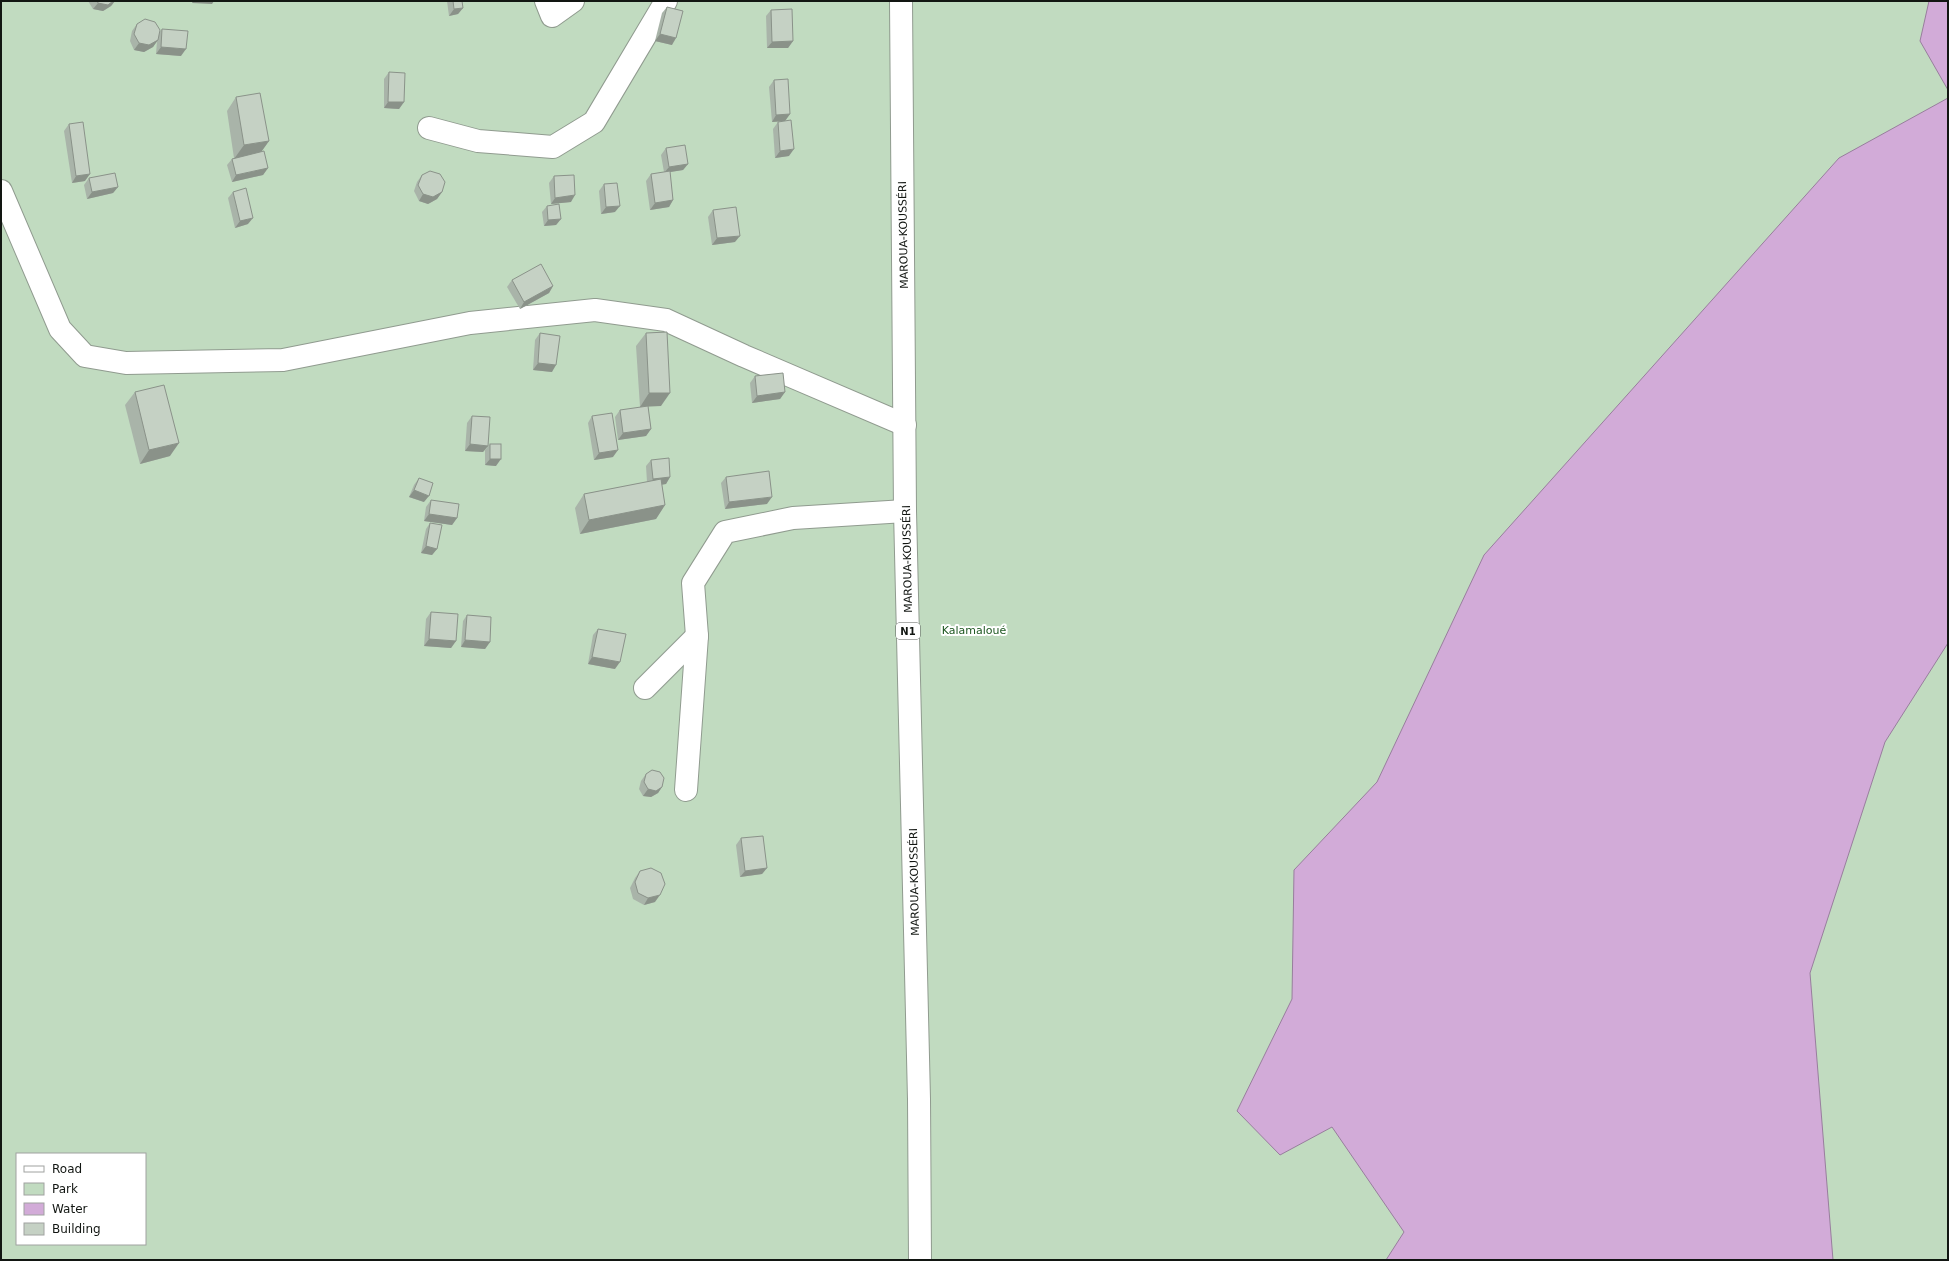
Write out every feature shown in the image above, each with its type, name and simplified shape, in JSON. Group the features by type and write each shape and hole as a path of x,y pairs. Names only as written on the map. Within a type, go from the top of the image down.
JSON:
{"main road":[{"path":"546,1 552,16 572,1"},
{"path":"429,128 478,141 553,147 594,122 666,1"},
{"name":"MAROUA-KOUSSÉRI","path":"901,1 906,510 919,1099 920,1260"},
{"path":"1,191 60,329 86,356 126,363 283,360 470,323 595,310 666,320 744,356 905,425"},
{"path":"686,790 697,636 693,583 725,532 793,518 906,510"},
{"path":"646,688 697,636"}],"green space":[{"name":"Kalamaloué","path":"1,1 1948,1 1948,1260 1,1260"}],"water":[{"path":"1929,1 1948,1 1948,90 1920,41"},
{"path":"1948,98 1948,643 1885,742 1810,973 1833,1260 1386,1260 1404,1232 1332,1127 1280,1155 1237,1111 1292,999 1294,870 1377,782 1484,555 1839,158"}],"building":[{"path":"97,1 113,1 108,5 98,3"},
{"path":"453,1 462,1 463,8 454,9"},
{"path":"667,7 683,11 676,38 660,34"},
{"path":"792,9 793,41 772,42 771,10"},
{"path":"145,19 155,22 160,30 158,40 149,45 139,43 134,34 137,24"},
{"path":"162,29 188,31 186,49 161,47"},
{"path":"389,72 405,73 404,102 388,102"},
{"path":"788,79 790,114 776,115 774,80"},
{"path":"260,93 269,141 244,145 236,97"},
{"path":"791,120 794,149 780,151 778,122"},
{"path":"83,122 90,174 76,176 69,124"},
{"path":"685,145 688,164 669,167 666,148"},
{"path":"264,151 268,168 236,175 232,159"},
{"path":"430,171 440,174 445,182 442,192 433,197 423,194 418,185 422,175"},
{"path":"670,171 673,200 655,203 651,174"},
{"path":"115,173 118,187 92,192 89,178"},
{"path":"574,175 575,195 555,198 554,176"},
{"path":"617,183 620,206 606,207 604,184"},
{"path":"246,188 253,218 240,221 233,192"},
{"path":"559,204 561,219 548,220 547,206"},
{"path":"736,207 740,236 717,238 713,210"},
{"path":"541,264 553,286 524,302 512,280"},
{"path":"667,332 670,393 649,393 646,333"},
{"path":"540,333 560,336 556,365 538,363"},
{"path":"783,373 785,392 757,396 755,376"},
{"path":"164,385 179,443 149,450 135,392"},
{"path":"648,406 651,429 623,433 620,410"},
{"path":"612,413 618,450 599,453 592,416"},
{"path":"472,416 490,417 488,446 470,444"},
{"path":"490,444 501,444 501,459 490,459"},
{"path":"669,458 670,477 653,479 651,460"},
{"path":"769,471 772,497 729,502 726,477"},
{"path":"419,478 433,483 429,496 414,490"},
{"path":"661,479 665,505 589,520 584,494"},
{"path":"431,500 459,504 457,518 429,514"},
{"path":"430,523 442,525 437,549 426,546"},
{"path":"431,612 458,614 456,641 429,639"},
{"path":"467,615 491,617 490,642 465,640"},
{"path":"598,629 626,634 620,662 592,657"},
{"path":"652,770 660,772 664,778 662,787 656,791 648,789 644,782 646,774"},
{"path":"763,836 767,868 745,871 741,838"},
{"path":"651,868 661,873 665,884 660,895 648,898 638,893 635,882 640,871"}]}
